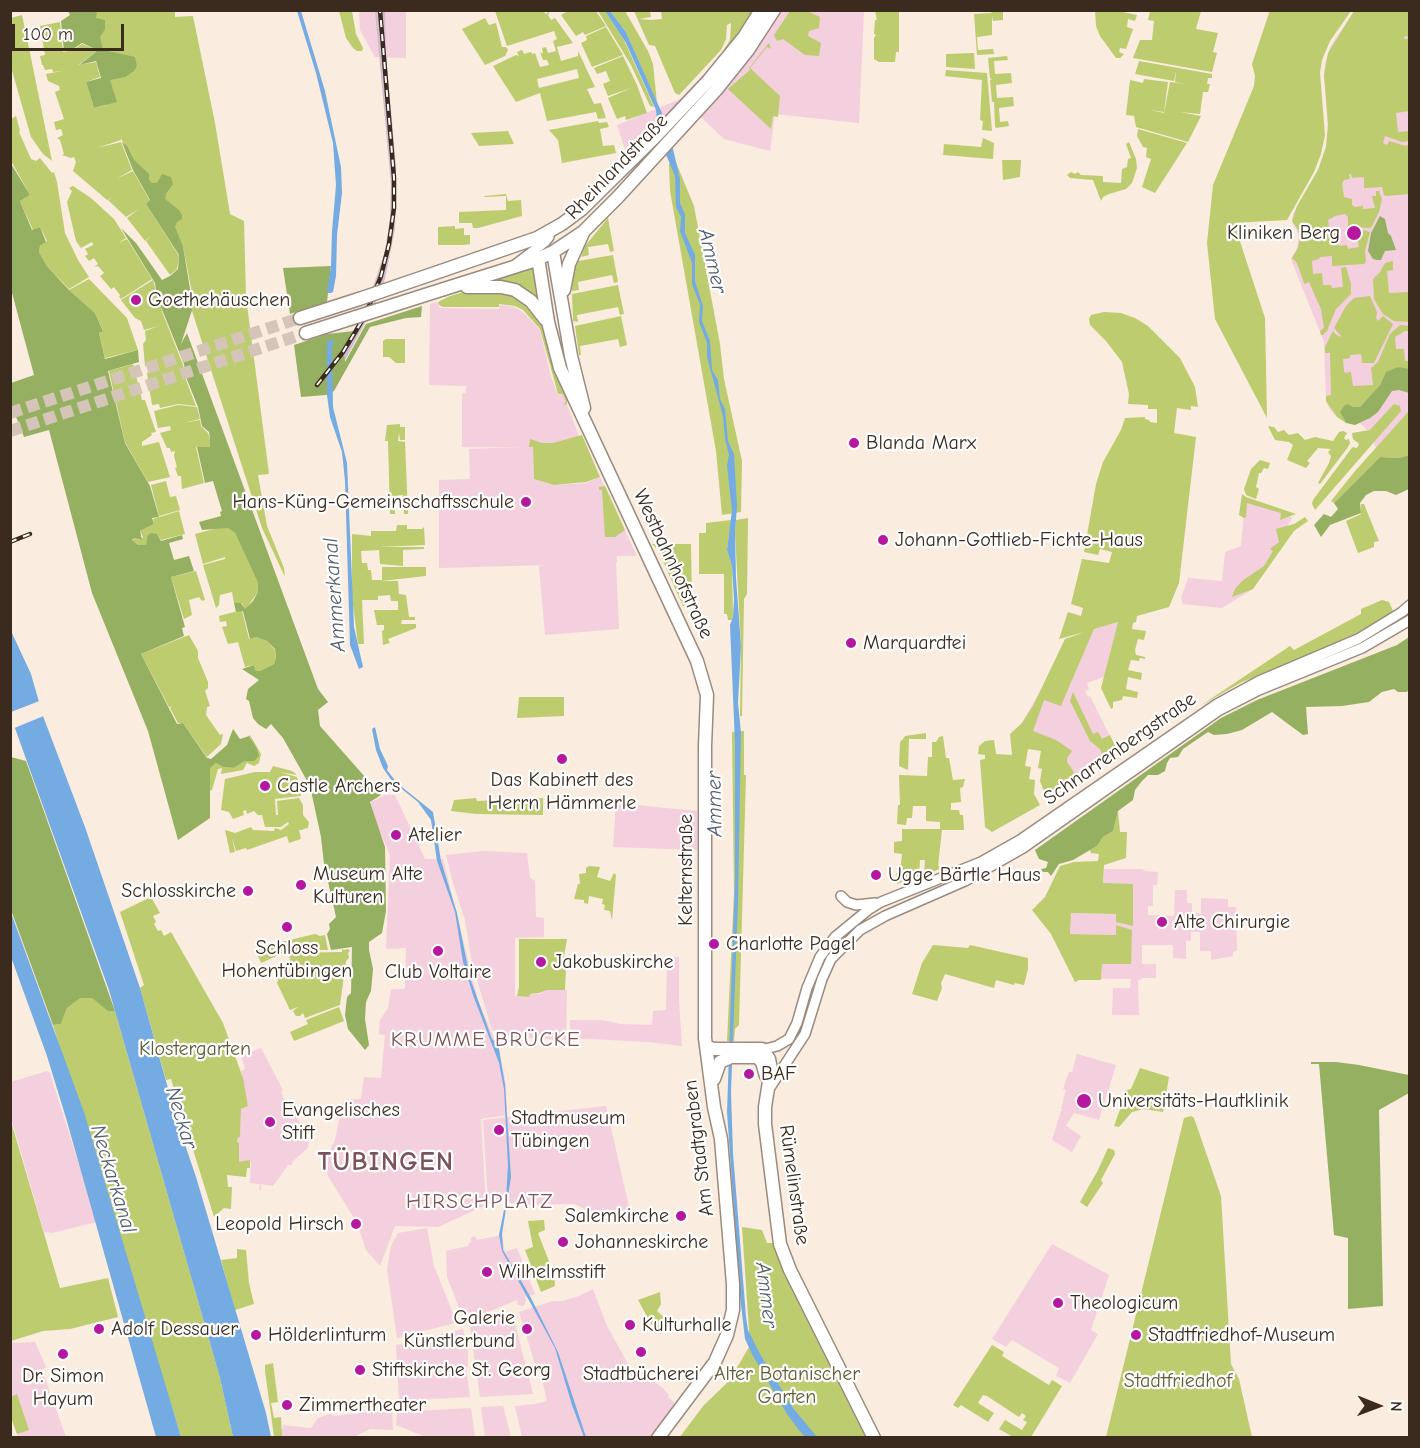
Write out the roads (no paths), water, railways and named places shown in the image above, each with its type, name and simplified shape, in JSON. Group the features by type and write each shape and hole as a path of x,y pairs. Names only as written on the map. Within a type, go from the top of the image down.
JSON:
{"main road":[{"name":"Rheinlandstraße","path":"306,333 511,269 538,248 549,231 588,203 672,120 728,58 761,10"},
{"name":"Rheinlandstraße","path":"300,318 441,272 538,248 553,252 595,222 662,150 729,75 774,10"},
{"path":"562,306 566,272 583,231"},
{"name":"Westbahnhofstraße","path":"538,248 548,322 560,368 700,668 707,695 706,729"},
{"name":"Westbahnhofstraße","path":"553,252 571,356 586,421"},
{"path":"457,285 515,290 531,301 548,322"},
{"name":"Kelternstraße","path":"706,729 705,1025 707,1047"},
{"path":"707,1047 762,1049"},
{"name":"Am Stadtgraben","path":"658,1437 715,1362 722,1350 732,1319 733,1294 721,1139 707,1047"},
{"name":"Rümelinstraße","path":"762,1049 767,1054 771,1065 765,1107 766,1140 782,1250 874,1437"},
{"path":"712,1086 718,1065 723,1059 750,1056 759,1059 763,1065 767,1092"}],"street":[{"path":"549,231 553,252"},
{"name":"Schnarrenbergstraße","path":"750,1056 762,1049 782,1044 791,1035 817,963 835,937 880,902 981,862 1020,840 1217,704 1258,681 1358,639 1410,605"},
{"name":"Schnarrenbergstraße","path":"831,959 860,930 885,916 965,881 1017,852 1218,711 1259,690 1362,648 1410,620"},
{"path":"841,896 847,902 856,905 880,902"},
{"path":"767,1092 805,1034 822,979 831,959 851,928 852,922"}],"water":[{"path":"297,11 301,11 325,91 341,167 342,193 337,235 336,276 331,293 327,293 336,185 333,143 316,73"},
{"path":"605,11 610,11 626,32 665,120 680,179 680,203 685,214 685,233 695,255 695,281 703,306 702,321 710,341 712,370 718,380 720,399 725,409 728,441 734,454 737,506 736,578 741,646 738,703 741,733 731,1092 733,1153 746,1317 748,1330 760,1354 793,1408 817,1437 805,1437 798,1429 753,1356 745,1339 740,1296 727,1112 735,878 735,744 730,625 734,599 732,566 727,550 732,510 727,466 729,455 723,416 707,357 707,343 699,322 700,305 692,284 692,263 680,231 681,217 676,207 675,176 659,138 656,110 626,43"},
{"path":"334,340 332,347 333,407 347,463 354,627 363,667 359,669 350,645 342,452 330,417 327,395 327,341"},
{"path":"11,631 31,674 43,716 85,827 140,988 178,1124 266,1413 271,1437 233,1437 220,1378 109,990 11,717"},
{"path":"375,727 380,749 388,766 387,770 397,783 433,812 441,861 457,913 470,978 492,1039 494,1041 500,1039 499,1049 505,1085 511,1177 502,1234 503,1250 531,1298 558,1352 586,1437 584,1437 572,1405 555,1348 502,1251 499,1235 506,1200 508,1165 504,1089 499,1063 463,962 455,912 437,861 431,820 418,802 392,781 383,768 376,750 372,729"},
{"path":"10,910 84,1112 181,1437 156,1437 66,1118 47,1056 11,957"}],"tunnel":[{"path":"10,413 300,318"},
{"path":"10,431 306,333"}],"railway":[{"path":"317,385 343,352 365,316 381,276 389,244 394,208 394,178 380,10"},
{"path":"10,542 30,534"}],"place":[{"name":"Kliniken Berg","path":"1354,233"},
{"name":"Goethehäuschen","path":"136,300"},
{"name":"Blanda Marx","path":"854,443"},
{"name":"Hans-Küng-Gemeinschaftsschule","path":"526,502"},
{"name":"Johann-Gottlieb-Fichte-Haus","path":"883,540"},
{"name":"Marquardtei","path":"851,643"},
{"name":"Das Kabinett des Herrn Hämmerle","path":"562,759"},
{"name":"Castle Archers","path":"265,786"},
{"name":"Atelier","path":"396,835"},
{"name":"Ugge Bärtle Haus","path":"876,875"},
{"name":"Museum Alte Kulturen","path":"301,885"},
{"name":"Schlosskirche","path":"248,891"},
{"name":"Alte Chirurgie","path":"1162,922"},
{"name":"Schloss Hohentübingen","path":"287,927"},
{"name":"Charlotte Pagel","path":"714,944"},
{"name":"Club Voltaire","path":"438,951"},
{"name":"Jakobuskirche","path":"541,962"},
{"name":"BAF","path":"749,1074"},
{"name":"Universitäts-Hautklinik","path":"1084,1101"},
{"name":"Evangelisches Stift","path":"270,1122"},
{"name":"Stadtmuseum Tübingen","path":"499,1130"},
{"name":"Salemkirche","path":"681,1216"},
{"name":"Leopold Hirsch","path":"356,1224"},
{"name":"Johanneskirche","path":"563,1242"},
{"name":"Wilhelmsstift","path":"487,1272"},
{"name":"Theologicum","path":"1058,1303"},
{"name":"Kulturhalle","path":"630,1325"},
{"name":"Adolf Dessauer","path":"99,1329"},
{"name":"Galerie Künstlerbund","path":"527,1329"},
{"name":"Hölderlinturm","path":"256,1335"},
{"name":"Stadtfriedhof-Museum","path":"1136,1335"},
{"name":"Stadtbücherei","path":"641,1352"},
{"name":"Dr. Simon Hayum","path":"63,1354"},
{"name":"Stiftskirche St. Georg","path":"360,1370"},
{"name":"Zimmertheater","path":"287,1405"}],"district":[{"name":"KRUMME BRÜCKE","path":"486,1040"},
{"name":"TÜBINGEN","path":"386,1163"},
{"name":"HIRSCHPLATZ","path":"480,1202"}],"water label":[{"name":"Ammer","path":"712,261"},
{"name":"Ammerkanal","path":"335,595"},
{"name":"Ammer","path":"715,804"},
{"name":"Neckar","path":"181,1118"},
{"name":"Neckarkanal","path":"113,1179"},
{"name":"Ammer","path":"766,1295"}],"park label":[{"name":"Klostergarten","path":"195,1049"},
{"name":"Stadtfriedhof","path":"1178,1381"},
{"name":"Alter Botanischer Garten","path":"787,1386"}]}
